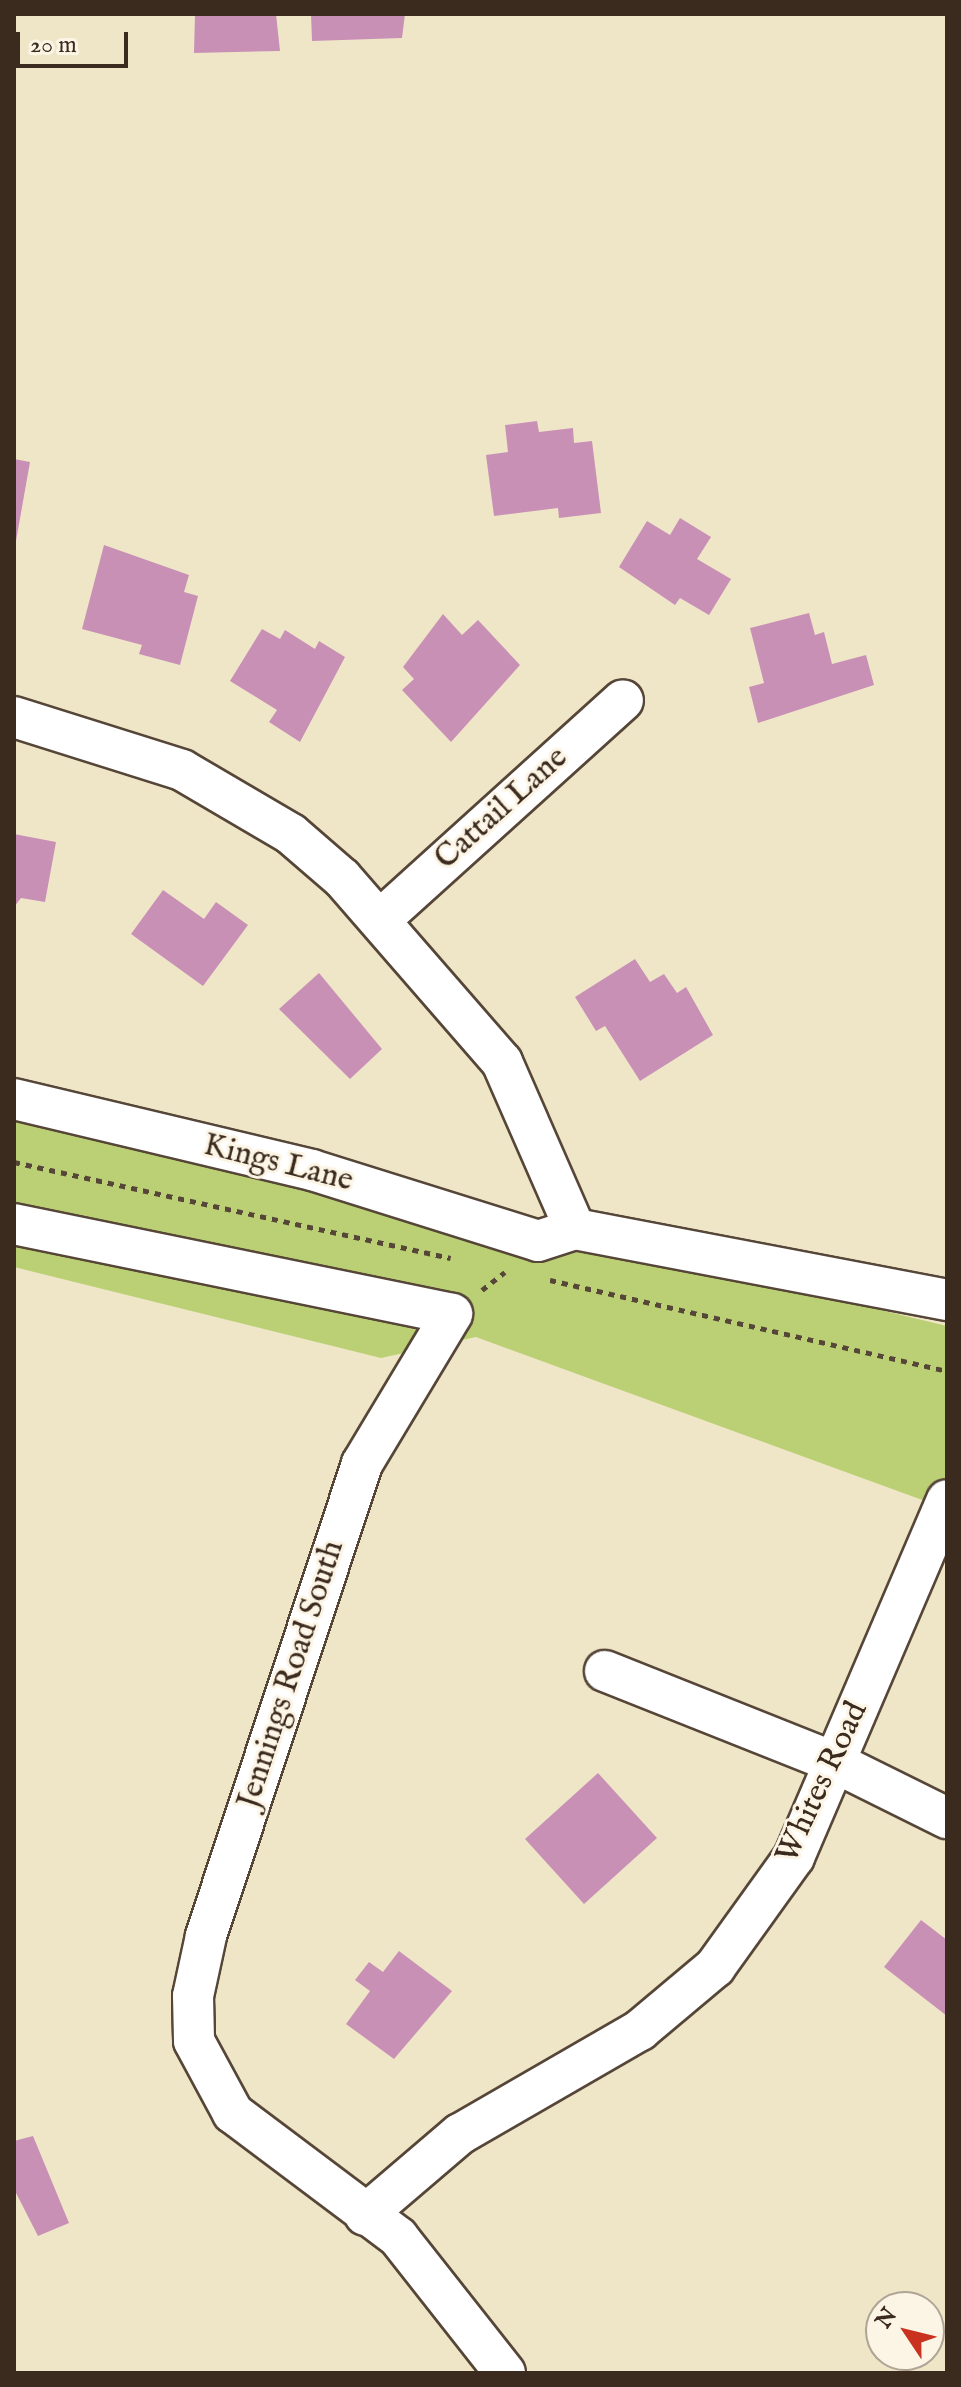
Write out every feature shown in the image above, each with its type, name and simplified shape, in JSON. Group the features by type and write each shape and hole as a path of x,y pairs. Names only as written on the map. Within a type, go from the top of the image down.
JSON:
{"street":[{"name":"Cattail Lane","path":"381,919 623,700"},
{"path":"14,717 182,770 291,834 381,919 502,1062 575,1229"},
{"name":"Kings Lane","path":"14,1099 312,1170 538,1241"},
{"path":"14,1224 452,1314"},
{"path":"538,1241 575,1229 947,1300"},
{"name":"Jennings Road South","path":"452,1314 362,1464 206,1936 193,1996 194,2041 233,2113 398,2237 505,2373"},
{"name":"Whites Road","path":"365,2215 460,2134 640,2030 715,1967 794,1857 947,1500"},
{"path":"605,1671 836,1763 947,1818"}],"path":[{"path":"452,1314 538,1241"}],"green space":[{"path":"14,1102 947,1326 947,1509 476,1337 381,1358 14,1267"}],"building":[{"path":"195,14 276,14 280,51 194,53"},
{"path":"311,14 405,14 402,38 312,41"},
{"path":"537,421 539,432 573,428 574,443 592,441 601,513 559,518 558,508 494,516 486,455 508,452 505,425"},
{"path":"14,459 30,462 16,541 14,541"},
{"path":"680,518 711,537 697,559 731,579 709,615 680,598 675,605 619,567 647,521 670,535"},
{"path":"104,545 189,575 184,592 198,596 180,665 139,654 142,645 82,629"},
{"path":"809,613 815,635 824,632 832,664 866,655 874,685 758,723 749,687 764,683 750,628"},
{"path":"443,614 462,635 478,620 520,665 451,742 402,690 414,679 403,667"},
{"path":"262,629 280,639 285,630 315,649 319,641 345,657 300,742 269,722 277,710 230,681"},
{"path":"14,834 56,842 45,902 21,898 14,907"},
{"path":"163,890 204,919 216,902 248,925 203,986 131,934"},
{"path":"635,959 650,982 664,974 677,993 686,987 713,1035 640,1081 605,1026 596,1031 575,997"},
{"path":"319,973 382,1049 350,1079 279,1009"},
{"path":"598,1773 657,1838 584,1904 525,1839"},
{"path":"921,1920 947,1940 947,2016 884,1967"},
{"path":"399,1951 452,1991 394,2059 346,2024 370,1991 355,1980 369,1962 383,1972"},
{"path":"33,2136 69,2223 38,2236 14,2189 14,2141"}]}
